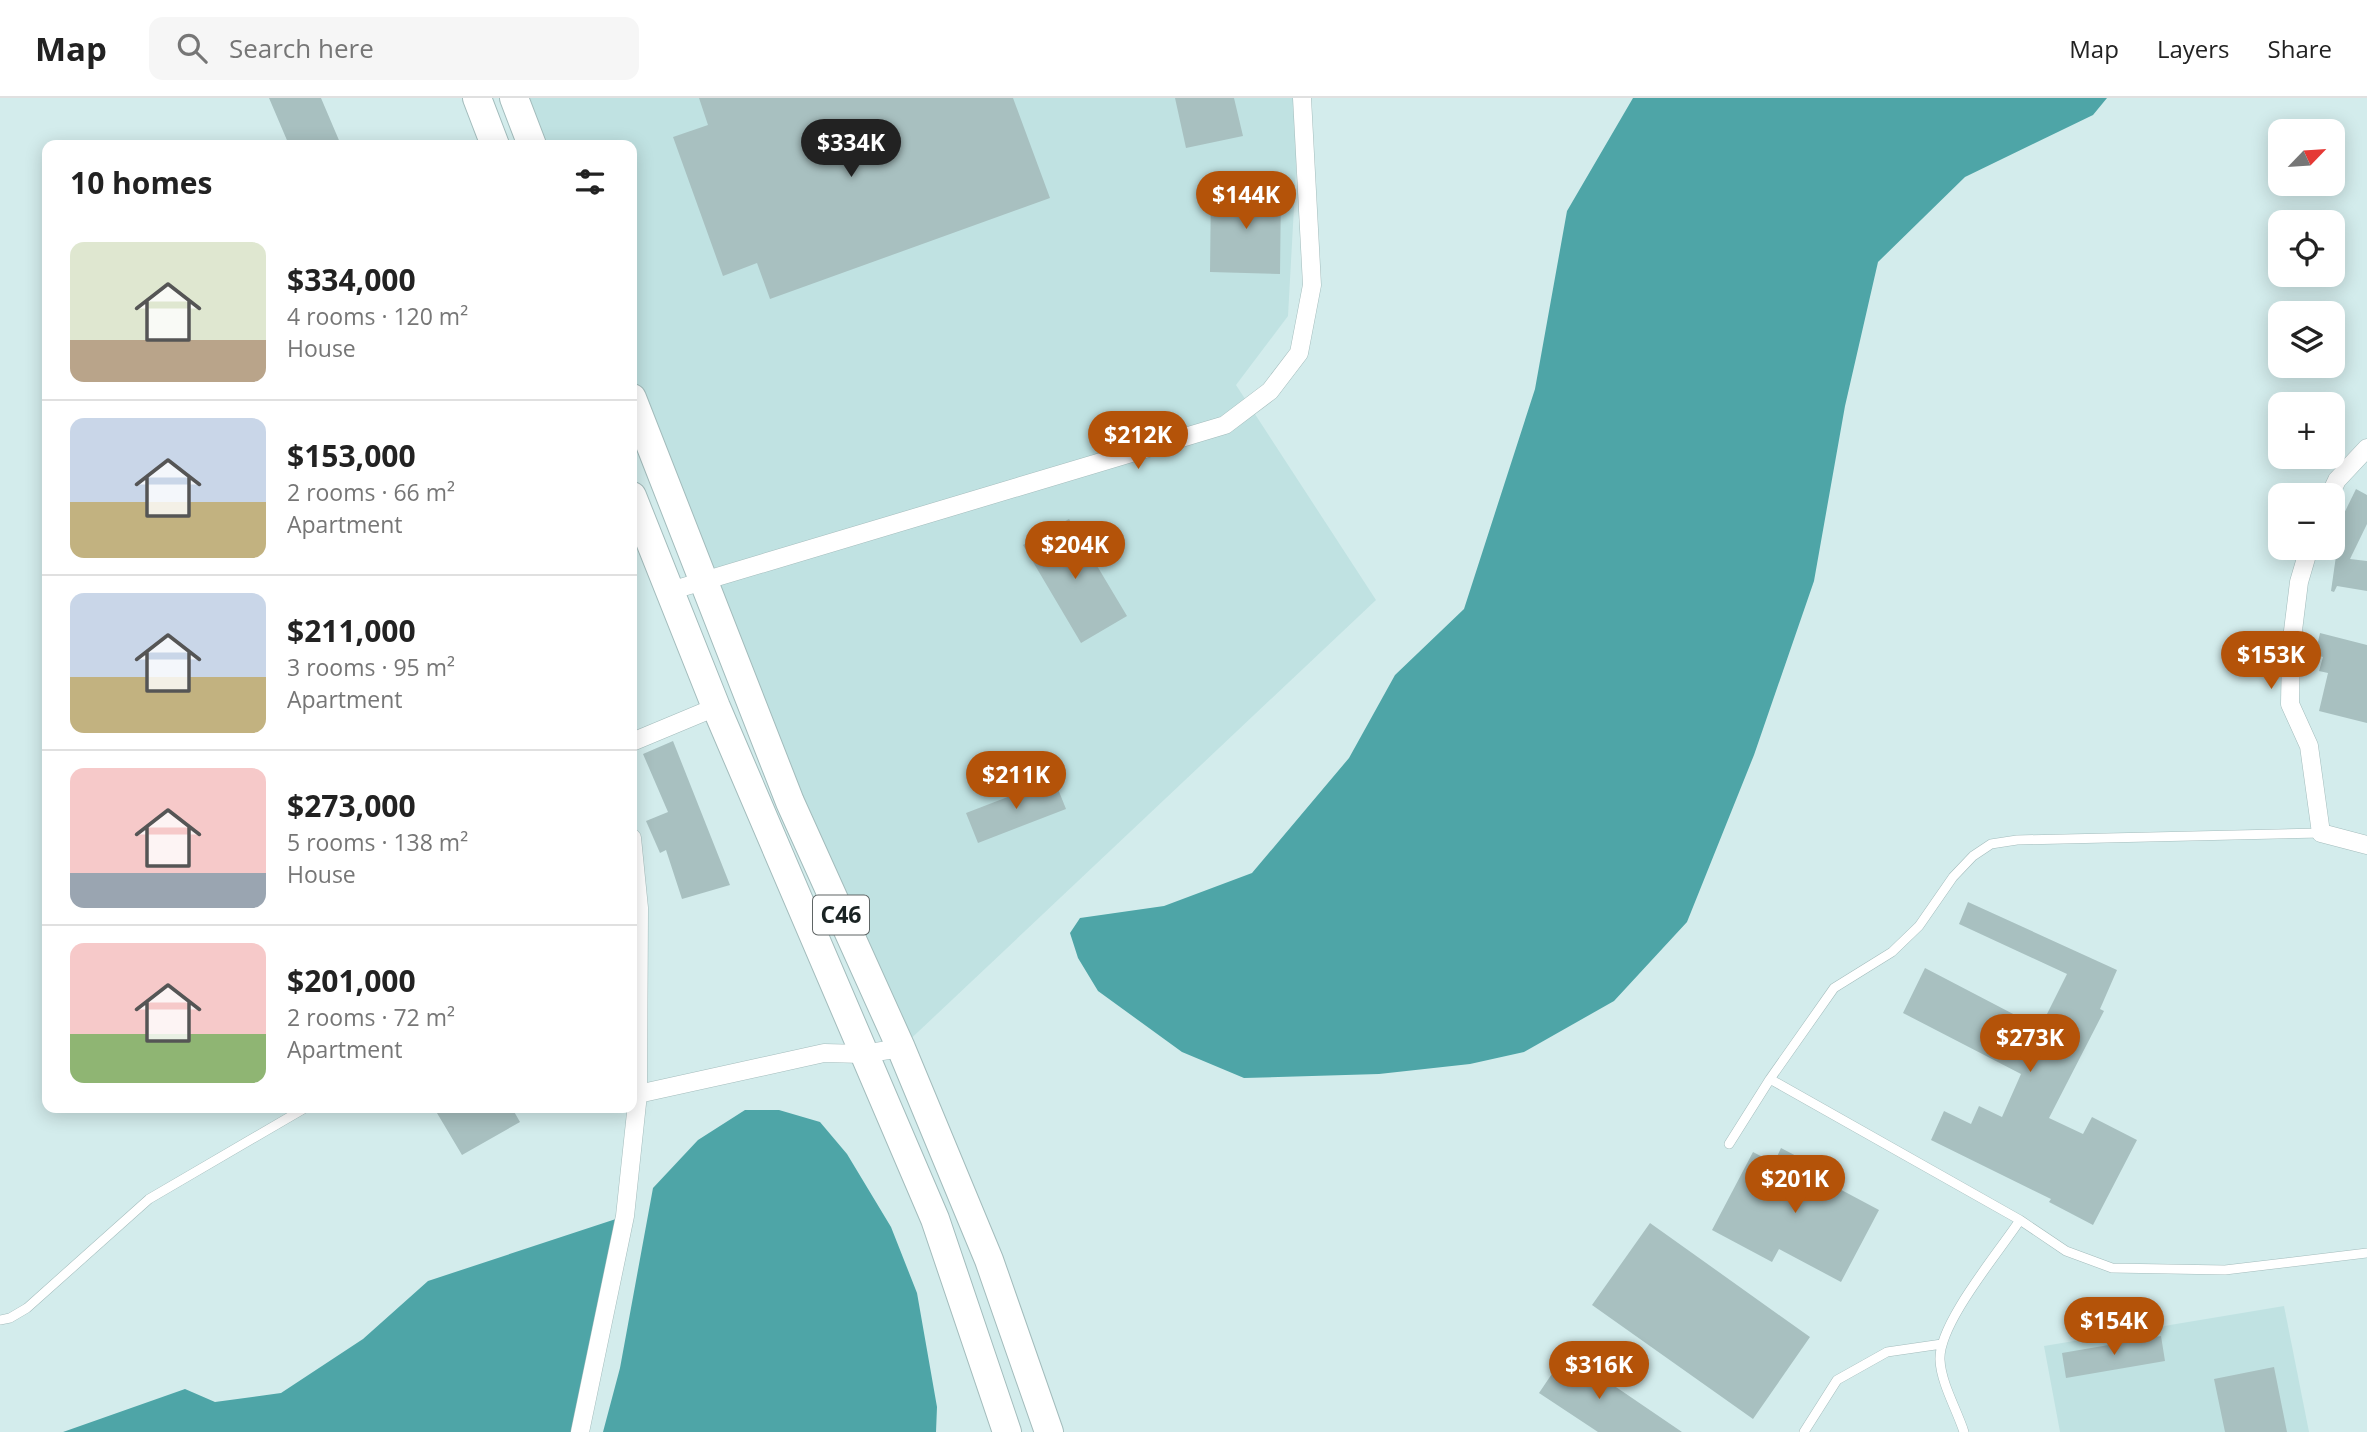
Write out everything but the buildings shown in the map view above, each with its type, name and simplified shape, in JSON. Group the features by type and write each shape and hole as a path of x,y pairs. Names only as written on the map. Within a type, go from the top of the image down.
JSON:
{"main road":[{"path":"514,98 530,140"},
{"path":"483,100 494,140"},
{"name":"C46","path":"637,411 790,802 901,1048 989,1260 1049,1432"},
{"name":"C46","path":"637,508 716,707 935,1219 1007,1432"}],"street":[{"path":"670,591 1225,425 1270,391 1299,353 1312,285 1302,98"},
{"path":"2336,483 2367,448"},
{"path":"2306,560 2291,647 2290,705 2309,746 2321,833 2367,845"},
{"path":"637,740 716,707"},
{"path":"637,1033 637,1103"},
{"path":"638,1094 824,1053 863,1054 901,1048"},
{"path":"580,1432 625,1216 636,1113"}],"lane":[{"path":"1729,1144 1770,1079 1834,988 1892,952 1919,926 1953,877 1973,856 1991,844 2017,840 2321,833"},
{"path":"1770,1079 2020,1220 2066,1251 2112,1268 2225,1270 2367,1254"},
{"path":"0,1320 10,1318 27,1308 149,1199 296,1113"},
{"path":"1964,1432 1940,1362 1942,1344 1950,1323 2020,1220"},
{"path":"1804,1432 1837,1380 1886,1352 1942,1344"}],"shaded area":[{"path":"513,98 1300,98 1288,316 1236,385 1376,600 901,1048 637,411 637,140 530,140"},
{"path":"2284,1306 2309,1432 2060,1432 2044,1346"}],"water":[{"path":"1633,98 2107,98 2093,115 1965,177 1878,262 1845,406 1814,581 1754,755 1687,922 1614,1001 1524,1052 1470,1064 1379,1074 1244,1078 1182,1052 1098,991 1078,958 1070,933 1080,918 1164,906 1252,873 1349,758 1395,675 1464,609 1535,389 1567,211"},
{"path":"745,1110 779,1110 820,1122 847,1154 891,1227 917,1293 937,1407 936,1432 603,1432 620,1368 653,1188 698,1140"},
{"path":"625,1216 579,1432 63,1432 185,1389 215,1402 281,1393 363,1339 428,1281"}]}
